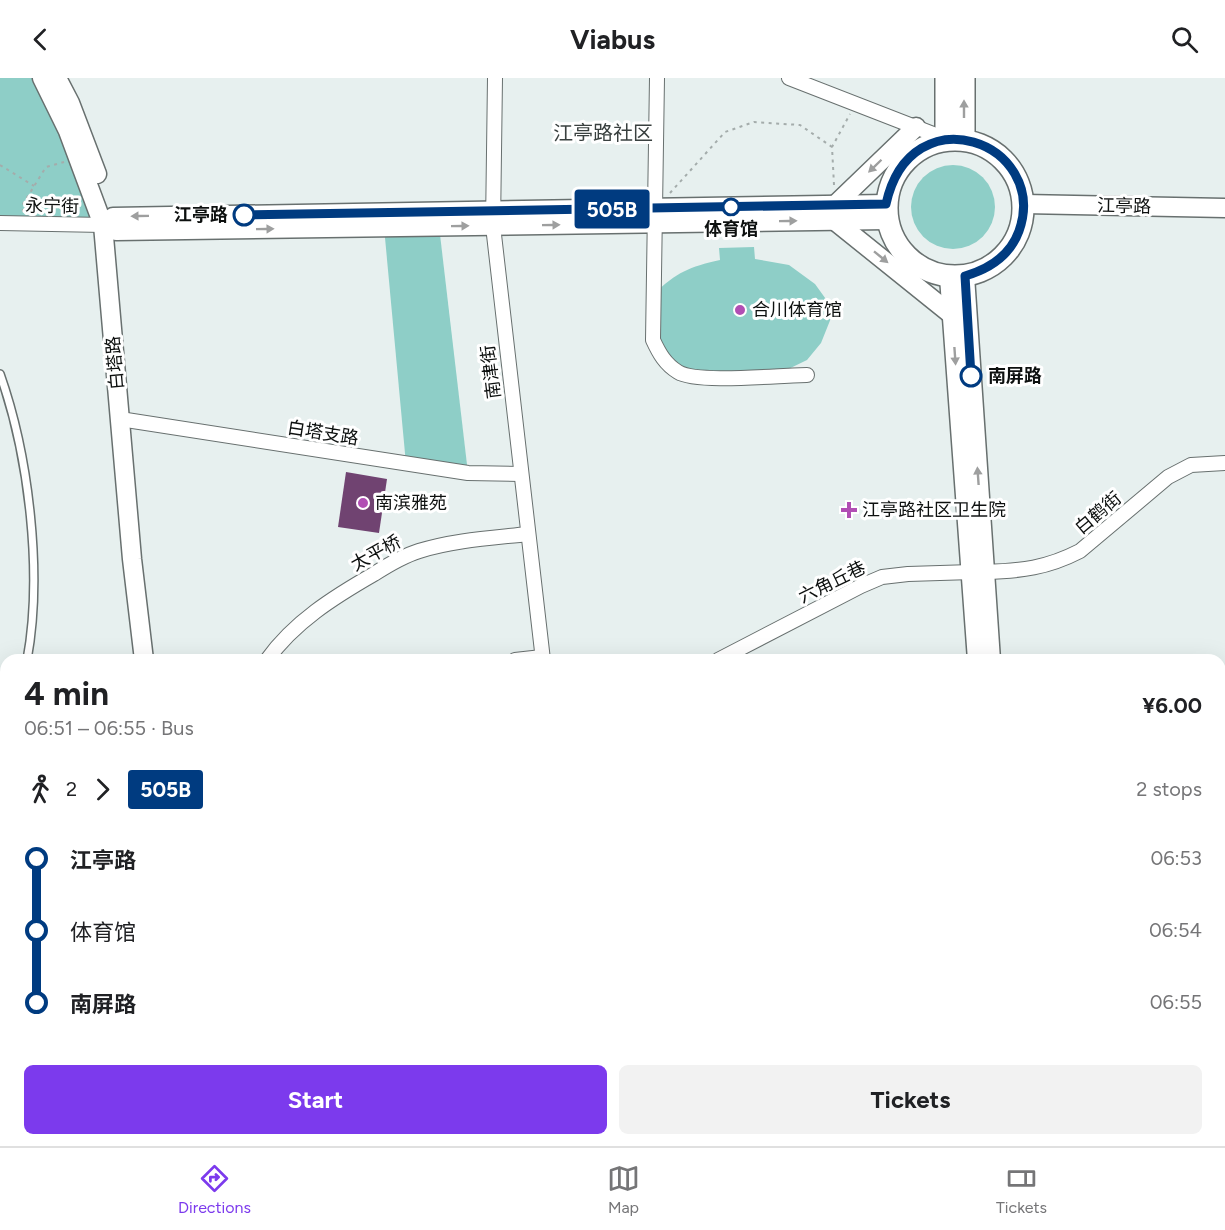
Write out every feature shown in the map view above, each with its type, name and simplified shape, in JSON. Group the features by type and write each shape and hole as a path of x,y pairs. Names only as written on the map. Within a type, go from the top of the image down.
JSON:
{"main road":[{"path":"946,78 955,140"},
{"path":"955,140 964,78"},
{"path":"955,140 975,142 1004,159 1014,172 1021,188 1024,204 1020,230 1007,253 993,265 957,276 936,274 920,266 903,252 892,233 886,212 896,173 909,157 926,145 955,140"}],"street":[{"name":"白塔路","path":"42,78 111,224"},
{"name":"白塔路","path":"57,78 80,125 111,224 126,420 132,559 143,654"},
{"name":"南津街","path":"495,78 493,218 542,654"},
{"path":"657,78 653,340 662,359 680,374 704,379 807,375"},
{"path":"790,78 916,128 955,140"},
{"path":"835,213 916,128"},
{"name":"江亭路","path":"1024,204 1225,208"},
{"path":"111,224 886,212"},
{"path":"835,213 952,315"},
{"name":"永宁街","path":"0,223 111,224"},
{"path":"957,276 952,315 978,572 990,654"},
{"path":"957,276 978,572 977,654"},
{"name":"白塔路","path":"126,420 155,654"},
{"name":"白塔支路","path":"126,420 468,473 521,474"},
{"name":"白鹤街","path":"978,572 1025,571 1065,559 1080,551 1168,477 1191,465 1225,463"},
{"name":"太平桥","path":"271,654 280,642 301,622 353,586 417,551 450,542 528,534"},
{"name":"六角丘巷","path":"739,654 861,586 882,577 978,572"}],"lane":[{"path":"0,374 27,478 34,572 28,654"}],"path":[{"path":"835,213 832,147 855,104"},
{"path":"655,216 725,132 754,122 800,125 832,147"},
{"path":"23,214 23,204 46,167 78,158"},
{"path":"0,165 34,186"}],"shaded area":[{"path":"0,78 42,78 103,225 0,223"},
{"path":"945,165 961,165 977,172 988,183 995,199 992,223 983,237 961,249 945,249 929,242 918,231 911,215 911,199 918,183 929,172"},
{"path":"439,226 468,473 406,464 384,227"},
{"name":"合川体育馆","path":"754,247 755,259 789,265 815,284 828,302 831,318 821,343 807,360 774,376 704,379 662,359 654,294 684,271 720,260 719,248"}],"building":[{"name":"南滨雅苑","path":"346,472 387,479 379,533 338,527"}],"bus line":[{"name":"505B","path":"244,215 886,204 896,173 909,157 926,145 946,139 975,142 1004,159 1014,172 1021,188 1024,204 1017,238 1007,253 993,265 965,276 971,376"}],"place":[{"name":"体育馆","path":"731,207"},
{"name":"江亭路","path":"244,215"},
{"name":"合川体育馆","path":"740,310"},
{"name":"南屏路","path":"971,376"},
{"name":"南滨雅苑","path":"363,503"},
{"name":"江亭路社区卫生院","path":"849,510"}],"district":[{"name":"江亭路社区","path":"603,133"}]}
